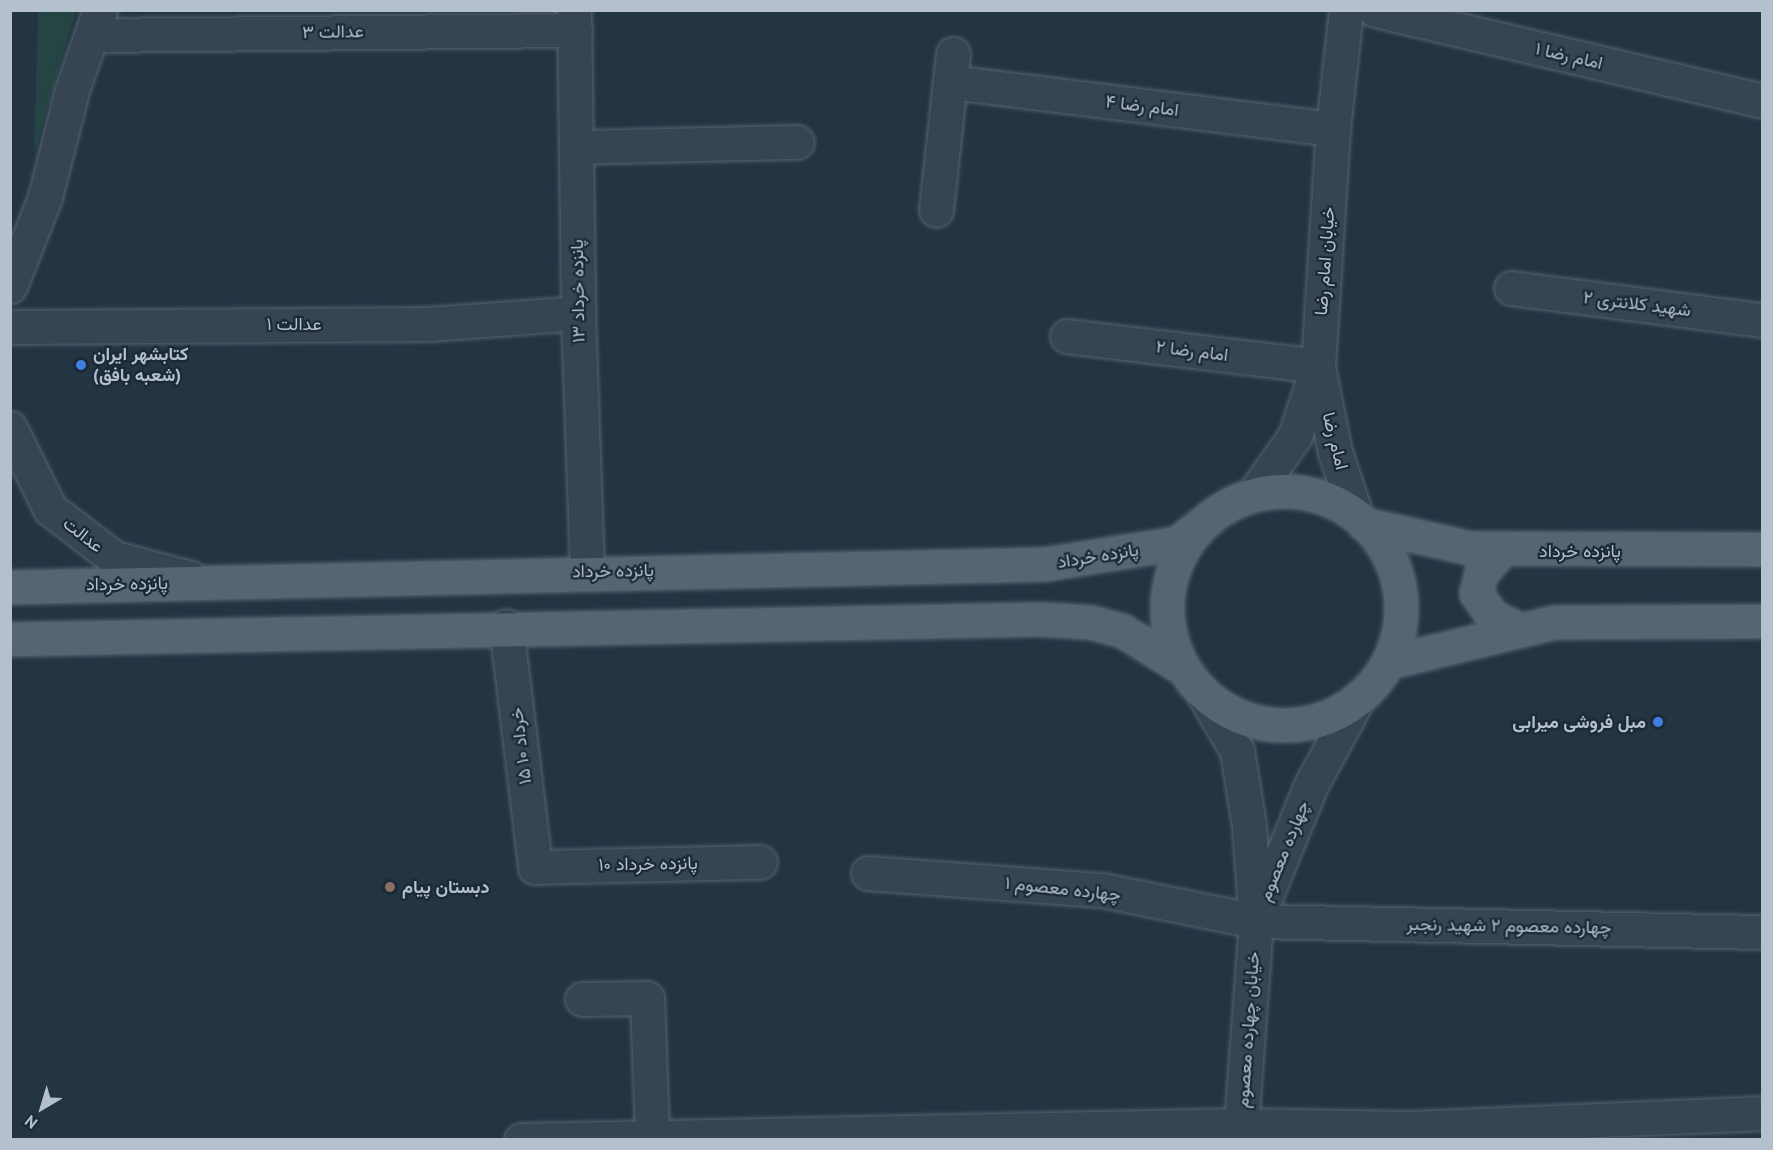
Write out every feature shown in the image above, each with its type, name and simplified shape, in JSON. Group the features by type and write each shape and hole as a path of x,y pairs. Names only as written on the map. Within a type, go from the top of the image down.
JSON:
{"main road":[{"path":"1289,491 1316,496 1360,520 1384,546 1399,583 1401,624 1389,662 1374,684 1356,702 1327,718 1306,723 1263,724 1232,713 1204,694 1184,669 1169,631 1168,590 1181,552 1206,520 1228,504 1253,495 1289,491"},
{"name":"پانزده خرداد","path":"10,587 587,572 1046,564 1116,556 1177,543 1206,520"},
{"name":"پانزده خرداد","path":"1360,520 1470,548 1502,550 1762,549"},
{"path":"1502,550 1481,573 1476,593 1492,616 1521,630"},
{"path":"10,639 506,626 1039,619 1090,622 1123,631 1184,669"},
{"path":"1389,662 1554,622 1762,621"}],"street":[{"name":"خیابان امام رضا","path":"1253,495 1295,436 1318,366 1333,129 1346,10"},
{"name":"امام رضا ۱","path":"1375,10 1762,101"},
{"name":"عدالت ۳","path":"10,286 45,197 72,90 96,23 575,20"},
{"name":"پانزده خرداد ۱۳","path":"575,20 578,313 587,572"},
{"name":"امام رضا ۴","path":"936,210 952,68 1333,129"},
{"path":"576,147 797,142"},
{"name":"شهید کلانتری ۲","path":"1511,288 1762,320"},
{"name":"عدالت ۱","path":"10,327 429,324 578,313"},
{"name":"امام رضا ۲","path":"1067,336 1318,366"},
{"name":"امام رضا","path":"1318,366 1335,452 1360,520"},
{"name":"عدالت","path":"10,428 50,509 114,558 204,582"},
{"name":"۱۵ خرداد ۱۰","path":"506,626 536,867"},
{"name":"چهارده معصوم","path":"1204,694 1237,751 1249,826 1256,921"},
{"name":"چهارده معصوم","path":"1256,921 1311,785 1356,702"},
{"name":"پانزده خرداد ۱۰","path":"536,867 760,862"},
{"name":"چهارده معصوم ۱","path":"868,873 1102,890 1256,921"},
{"name":"چهارده معصوم ۲ شهید رنجبر","path":"1256,921 1762,932"},
{"name":"خیابان چهارده معصوم","path":"1240,1132 1256,921"},
{"path":"582,999 647,998 652,1137"},
{"path":"521,1140 1240,1132 1409,1134 1632,1130 1762,1113"}],"green space":[{"path":"38,11 76,11 34,154"}],"place":[{"name":"کتابشهر ایران (شعبه بافق)","path":"81,365"},
{"name":"مبل فروشی میرابی","path":"1658,722"},
{"name":"دبستان پیام","path":"390,887"}]}
